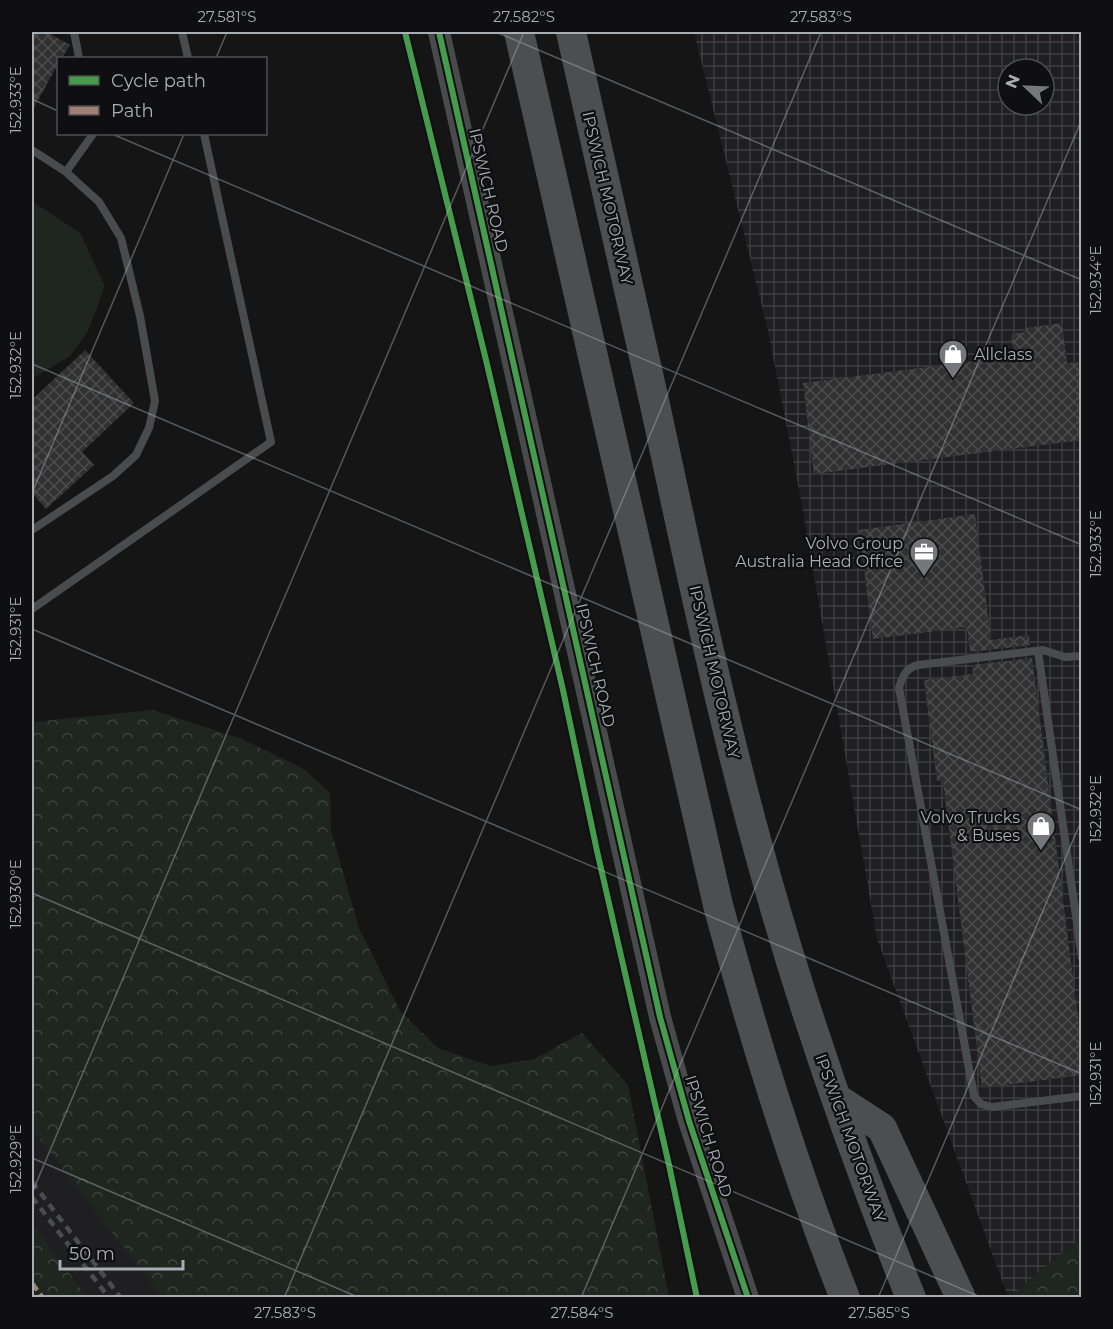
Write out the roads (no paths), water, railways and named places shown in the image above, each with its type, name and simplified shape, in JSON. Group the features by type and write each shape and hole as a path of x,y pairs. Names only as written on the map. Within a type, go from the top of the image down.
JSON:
{"highway":[{"path":"519,32 718,905 748,1018 779,1115 845,1298"},
{"name":"IPSWICH MOTORWAY","path":"571,32 682,533 741,783 786,944 836,1098 911,1298"},
{"path":"836,1098 882,1128 961,1298"}],"street":[{"name":"IPSWICH ROAD","path":"439,32 660,1017 689,1121 748,1298"}],"lane":[{"path":"74,32 79,57"},
{"path":"182,32 188,57"},
{"path":"66,172 92,135"},
{"path":"32,609 271,442 204,135"},
{"path":"32,150 66,172 99,202 121,238 140,316 155,401 149,428 136,455 113,476 32,530"},
{"path":"1082,656 1068,657 1049,651 1038,651 912,666 901,680 899,697 974,1096 981,1104 992,1107 1082,1096"},
{"path":"1038,651 1077,895 1082,958"}],"railway":[{"path":"32,1182 121,1298"},
{"path":"32,1197 109,1298"}],"place":[{"name":"Allclass","path":"953,380"},
{"name":"Volvo Group Australia Head Office","path":"924,578"},
{"name":"Volvo Trucks & Buses","path":"1041,852"}]}
